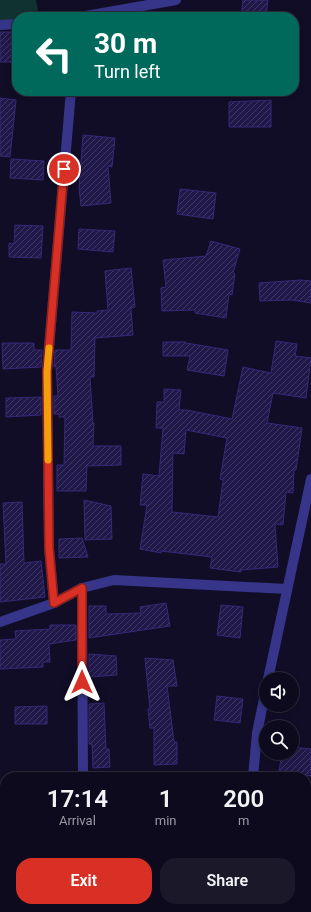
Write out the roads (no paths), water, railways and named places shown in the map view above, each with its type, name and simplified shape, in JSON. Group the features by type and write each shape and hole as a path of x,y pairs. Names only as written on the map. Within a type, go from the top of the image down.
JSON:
{"street":[{"path":"108,12 176,0"},
{"path":"0,25 12,24"},
{"path":"54,603 49,548 47,371 71,96"},
{"path":"269,672 311,479"},
{"path":"0,622 54,603 82,588 114,580 287,589"},
{"path":"82,588 83,772"},
{"path":"253,772 257,732 261,712"}]}
